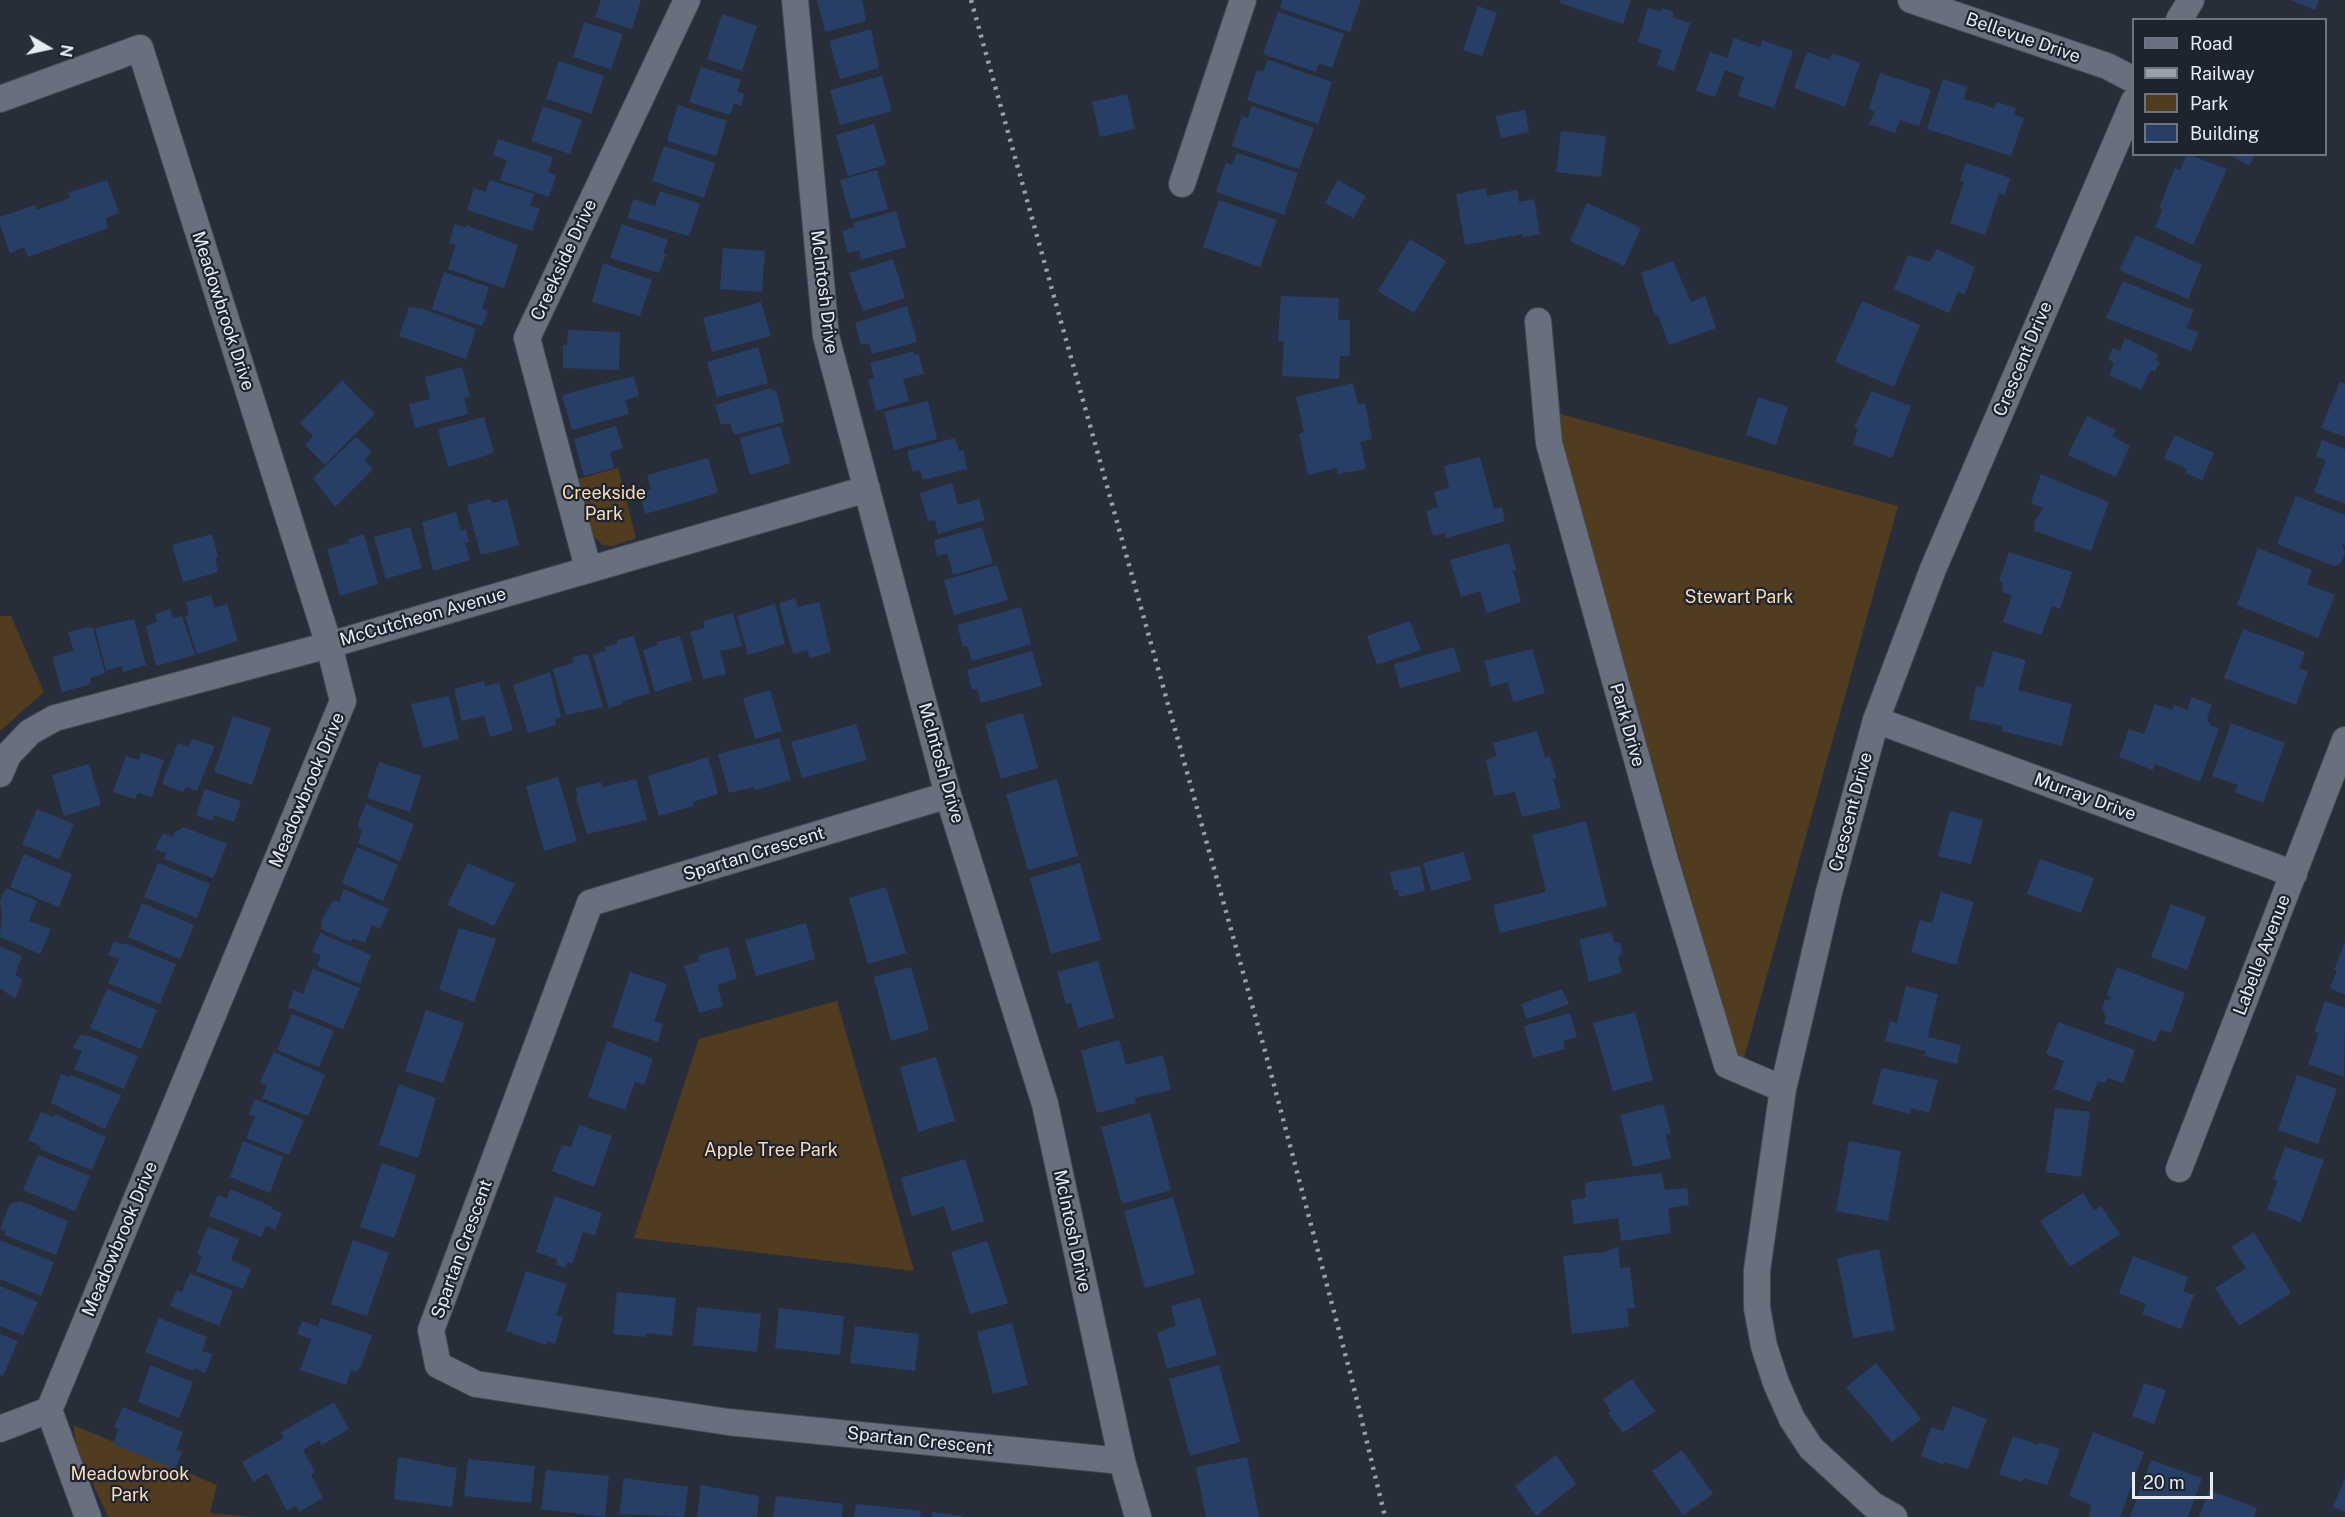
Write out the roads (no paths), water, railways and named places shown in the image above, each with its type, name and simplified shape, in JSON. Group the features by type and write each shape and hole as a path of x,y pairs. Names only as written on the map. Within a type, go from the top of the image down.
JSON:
{"street":[{"name":"Creekside Drive","path":"588,568 527,338 687,0"},
{"name":"McIntosh Drive","path":"795,0 826,336 948,795 1045,1104 1122,1461 1138,1517"},
{"path":"1182,184 1243,0"},
{"name":"Bellevue Drive","path":"1911,0 2107,66 2132,79"},
{"path":"2180,18 2191,0"},
{"name":"Meadowbrook Drive","path":"0,99 140,48 329,645 343,701 49,1410"},
{"name":"Crescent Drive","path":"1894,1517 1873,1505 1811,1448 1792,1419 1776,1383 1764,1346 1757,1308 1756,1270 1783,1089 1829,892 1876,720 1933,569 2132,104"},
{"name":"Park Drive","path":"1538,321 1549,442 1665,860 1727,1065 1783,1089"},
{"name":"McCutcheon Avenue","path":"0,774 8,755 30,732 55,718 329,645 588,568 867,489"},
{"name":"Murray Drive","path":"1876,720 2294,874"},
{"name":"Labelle Avenue","path":"2179,1169 2345,740"},
{"name":"Spartan Crescent","path":"948,795 590,903 431,1330 438,1365 476,1384 728,1422 1122,1461"},
{"path":"0,1429 49,1410 88,1517"}],"railway":[{"path":"971,0 1265,1051 1351,1376 1385,1517"}],"park label":[{"name":"Creekside Park","path":"604,503"},
{"name":"Stewart Park","path":"1739,597"},
{"name":"Apple Tree Park","path":"771,1150"},
{"name":"Meadowbrook Park","path":"130,1484"}]}
